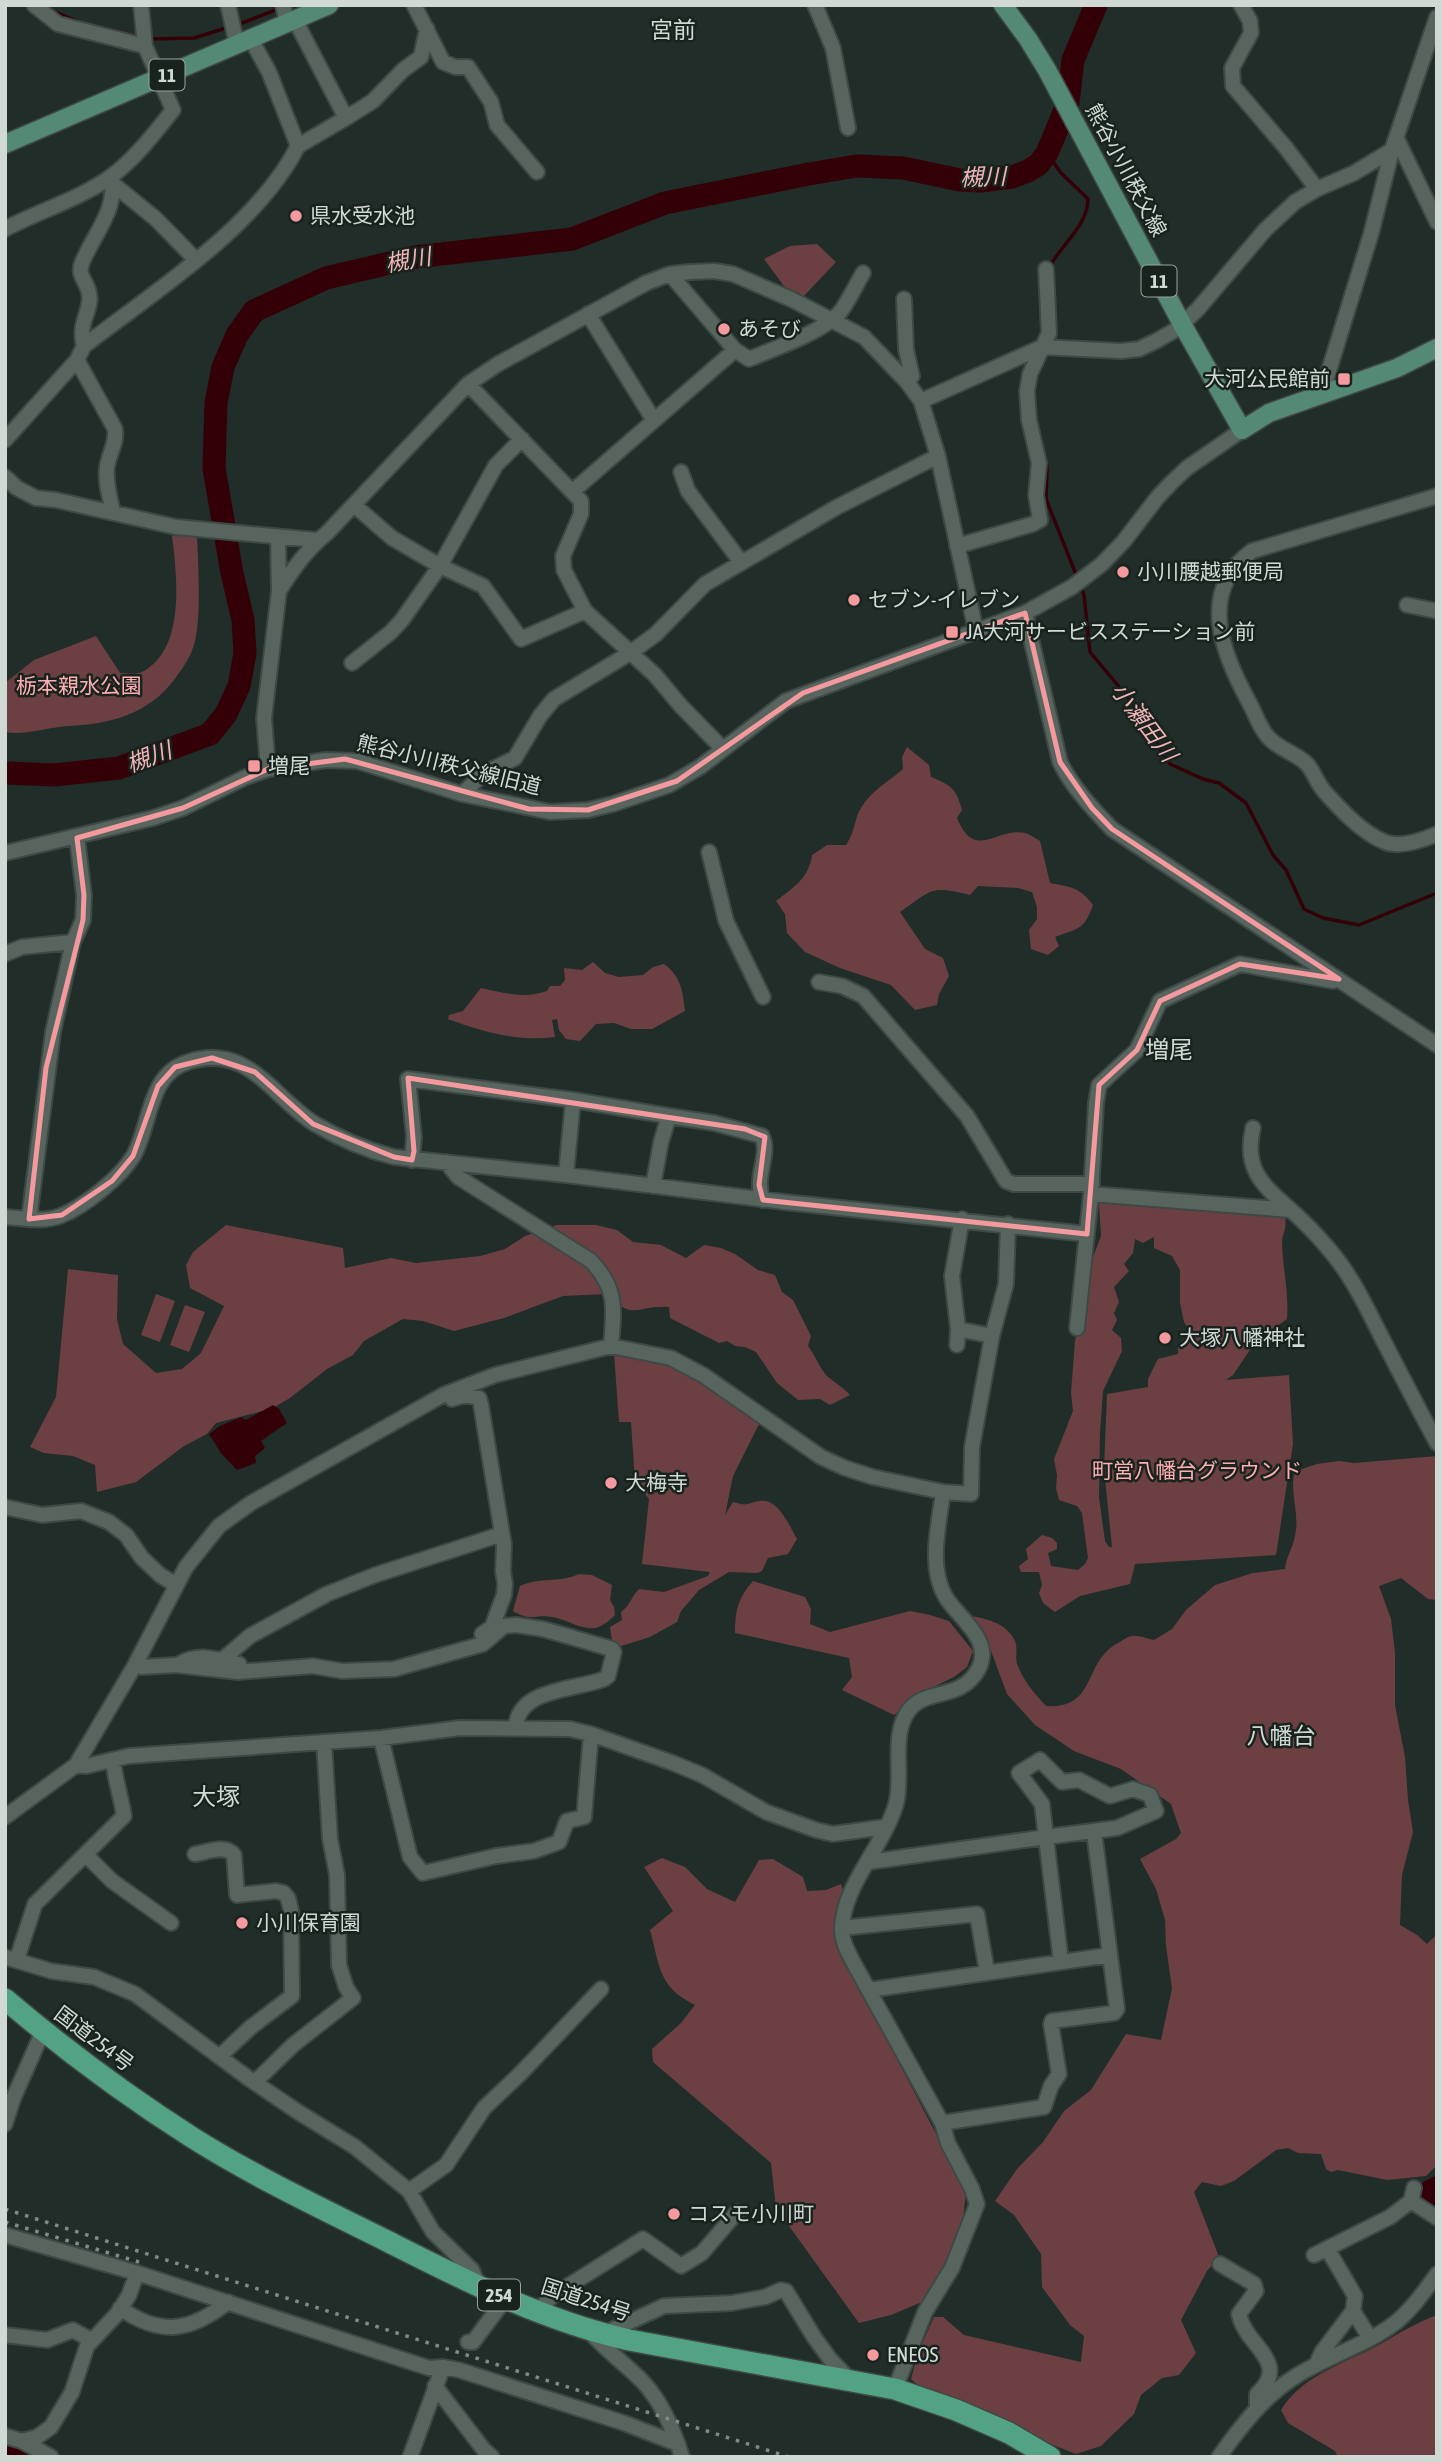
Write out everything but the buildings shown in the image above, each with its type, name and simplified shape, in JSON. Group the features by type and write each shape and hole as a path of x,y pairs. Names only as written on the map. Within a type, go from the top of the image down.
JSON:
{"highway":[{"name":"国道254号","path":"5,2000 143,2105 218,2153 324,2210 537,2312 595,2332 895,2389 956,2410 1009,2433 1050,2457"}],"main road":[{"name":"11","path":"5,144 244,42 288,15 329,5"},
{"name":"熊谷小川秩父線","path":"1003,5 1028,39 1079,129 1182,324 1242,430"},
{"path":"1242,430 1269,413 1397,368 1437,348"}],"street":[{"path":"34,5 58,24 145,46"},
{"path":"5,229 112,181 173,110 145,46 141,5"},
{"path":"228,5 244,42 269,72 298,146"},
{"path":"414,5 443,62 455,67 468,67 491,102 497,125 537,172"},
{"path":"814,5 833,48 848,128"},
{"path":"1241,5 1250,21 1251,33 1232,68 1233,86 1317,189"},
{"path":"288,15 346,117"},
{"path":"1322,393 1395,144 1437,18"},
{"path":"5,440 77,360 84,346 221,239 276,182 298,146 373,101 421,57 427,29"},
{"path":"920,401 1042,347 1121,351 1139,349 1156,341 1182,324 1198,309 1265,230 1295,202 1354,173 1395,144"},
{"path":"1395,144 1437,222"},
{"path":"112,181 156,219 196,260"},
{"path":"84,346 80,332 89,302 89,292 80,276 81,265 112,201 112,181"},
{"path":"957,546 1040,520 1036,495 1039,463 1029,420 1027,391 1030,374 1049,333 1046,269"},
{"path":"279,591 316,540 327,533 468,384 498,364 646,283 670,274 714,271 733,274 793,300 864,337 907,382 920,401 938,456 976,631"},
{"path":"670,274 735,350 748,359 803,337 831,320 840,312 863,273"},
{"path":"904,299 906,349 912,376 907,382"},
{"path":"588,314 653,419"},
{"path":"573,491 735,350"},
{"path":"77,360 115,429 116,438 107,467 108,491 113,512"},
{"path":"468,384 581,501 581,514 563,556 564,570 585,611 655,675 722,748"},
{"name":"熊谷小川秩父線旧道","path":"5,853 118,828 183,808 268,769 298,763 345,759 370,764 402,777 462,794 550,812 588,810 669,785 700,767 786,701 1025,613 1072,587 1102,564 1124,541 1157,498 1187,468 1242,430"},
{"path":"352,663 391,632 440,566 496,465 522,439"},
{"path":"462,794 482,775 515,758 540,716 554,699 631,653 656,634 705,584 837,506 938,456"},
{"path":"681,472 688,491 741,562"},
{"path":"5,477 16,488 36,498 192,530 316,540"},
{"path":"1437,496 1252,551 1239,561 1228,577 1218,623 1228,657 1261,727 1269,738 1306,764 1323,790 1352,819 1386,843 1405,843 1437,834"},
{"path":"354,505 392,538 440,566 483,586 521,639 585,611"},
{"path":"268,769 264,718 279,591 278,537"},
{"path":"1407,605 1437,611"},
{"path":"1025,613 1060,762 1065,774 1112,829 1437,1045"},
{"path":"29,1219 46,1068 73,942 83,920 84,895 77,838"},
{"path":"709,852 726,921 763,997"},
{"path":"5,954 22,947 73,942"},
{"path":"1077,1328 1092,1189 1099,1086 1137,1050 1160,1002 1240,964 1333,981 1339,979"},
{"path":"819,982 842,986 863,996 967,1116 1006,1181 1014,1184 1092,1189 1291,1210"},
{"path":"5,1217 44,1220 62,1215 88,1200 112,1181 133,1156 158,1086 175,1068 201,1059 222,1059 255,1072 313,1124 366,1150 412,1160 1087,1234"},
{"path":"412,1160 414,1137 408,1079 573,1100 714,1123 762,1136 765,1150 759,1185 763,1200"},
{"path":"566,1175 573,1100"},
{"path":"653,1186 669,1116"},
{"path":"1253,1128 1250,1155 1255,1173 1273,1196 1291,1210 1327,1247 1350,1277 1437,1443"},
{"path":"446,1162 458,1177 591,1261 600,1270 611,1288 614,1307 611,1346"},
{"path":"957,1345 958,1329 952,1276 962,1219"},
{"path":"5,1817 76,1765 135,1665 186,1567 219,1526 251,1503 443,1395 495,1375 611,1346 682,1362 821,1457 845,1468 943,1492 971,1494 972,1447 992,1336 1006,1284 1008,1224"},
{"path":"958,1329 992,1336"},
{"path":"176,1665 190,1658 237,1664 317,1658 343,1662 392,1661 478,1637 492,1627 504,1595 505,1584 502,1534 479,1398 466,1395 452,1399 443,1395"},
{"path":"895,2389 925,2312 952,2268 977,2204 948,2143 942,2123 845,1944 842,1928 851,1891 869,1862 897,1797 900,1741 906,1714 921,1700 948,1694 967,1684 979,1668 983,1653 979,1639 946,1598 938,1577 936,1554 943,1492"},
{"path":"5,1507 42,1515 81,1511 109,1522 126,1535 142,1558 160,1575 176,1585"},
{"path":"222,1660 250,1636 327,1594 375,1575 502,1534"},
{"path":"135,1665 176,1665 238,1672 313,1665 342,1671 394,1669 483,1644 504,1626 516,1625 543,1629 612,1649 614,1652 608,1676 549,1693 531,1702 520,1710 516,1727"},
{"path":"76,1765 86,1766 130,1756 380,1738 460,1728 570,1730 591,1734 702,1775 766,1812 816,1830 833,1834 885,1827"},
{"path":"380,1738 410,1857 423,1873 496,1856 534,1851 559,1842 567,1821 584,1818 591,1734"},
{"path":"255,2082 293,2045 353,1998 346,1987 339,1965 337,1875 330,1839 324,1742"},
{"path":"113,1760 114,1777 124,1816 36,1904 11,1958 51,1971 94,1977 135,1994 298,2112 355,2147 409,2191 433,2232 472,2270 478,2285"},
{"path":"869,1862 1046,1837 1094,1832 1117,1828 1156,1811 1150,1795 1133,1789 1110,1796 1079,1780 1062,1782 1040,1760 1019,1773 1042,1804 1046,1837 1061,1962"},
{"path":"942,2123 1044,2107 1051,2086 1059,2074 1052,2021 1114,2013 1117,2009 1094,1832"},
{"path":"195,1854 225,1848 230,1850 234,1855 237,1895 276,1891 284,1893 291,1910 292,1996 251,2027 220,2056"},
{"path":"86,1855 111,1881 171,1923"},
{"path":"842,1928 977,1914 987,1972"},
{"path":"869,1990 1110,1955"},
{"path":"409,2191 446,2165 484,2108 601,1989"},
{"path":"5,2124 9,2098 43,2031"},
{"path":"1317,2363 1322,2352 1353,2311 1355,2297 1321,2252 1390,2217 1412,2194 1437,2218"},
{"path":"537,2312 552,2296 643,2239 681,2266 702,2253 737,2213"},
{"path":"5,2235 137,2273 429,2368 443,2367 576,2407 680,2450"},
{"path":"1220,2264 1254,2284 1256,2291 1239,2314 1245,2332 1269,2362 1270,2380 1257,2394 1257,2408"},
{"path":"22,2441 42,2435 58,2418 72,2392 80,2362 91,2340 97,2337 120,2308 137,2273"},
{"path":"1219,2457 1257,2408 1294,2377 1394,2324 1416,2302 1437,2274"},
{"path":"680,2450 666,2417 648,2388 607,2352 595,2332 664,2306 732,2303 765,2297 781,2290 786,2291 822,2348 849,2379"},
{"path":"468,2342 473,2342 506,2298"},
{"path":"120,2308 152,2324 176,2328 200,2321 228,2302"},
{"path":"1353,2311 1370,2338"},
{"path":"5,2336 47,2340 73,2330 91,2340"},
{"path":"410,2457 443,2367"},
{"path":"435,2386 492,2457"},
{"path":"5,2436 22,2441 51,2457"}],"highlighted area":[{"path":"1025,613 1060,762 1092,808 1112,829 1339,979 1240,964 1160,1001 1137,1050 1099,1085 1087,1234 763,1200 759,1185 765,1137 745,1129 408,1078 414,1151 412,1160 394,1157 313,1124 255,1072 212,1058 175,1067 158,1086 133,1156 112,1181 62,1215 29,1219 46,1068 83,920 84,895 77,838 183,808 268,769 345,759 529,809 588,810 677,781 803,693"}],"green space":[{"path":"817,244 836,262 802,298 787,290 764,259 790,246"},
{"name":"栃本親水公園","path":"197,535 199,593 196,637 187,661 164,692 140,709 114,720 28,732 5,732 5,683 34,660 96,636 120,673 140,673 156,661 166,647 175,610 176,571 172,536"},
{"path":"907,747 929,765 931,777 955,792 962,810 957,818 971,838 987,840 1014,832 1031,835 1040,841 1050,883 1079,891 1093,905 1080,927 1055,937 1059,946 1048,955 1031,949 1029,930 1037,919 1037,907 1032,892 1018,888 978,886 970,895 947,890 926,894 900,912 925,949 943,958 949,976 939,994 937,1005 915,1010 891,985 840,968 805,952 787,933 785,914 776,901 804,876 812,855 827,845 846,845 865,802 903,769 902,757"},
{"path":"593,962 605,973 619,977 643,975 653,967 664,964 678,979 685,1011 652,1029 631,1029 614,1023 596,1024 580,1041 566,1039 559,1030 557,1019 552,1020 555,1037 528,1038 501,1035 448,1019 449,1015 463,1011 481,988 514,994 539,993 547,991 550,986 560,986 565,980 564,968 582,970"},
{"name":"町営八幡台グラウンド","path":"1104,1199 1285,1217 1282,1244 1287,1319 1273,1329 1262,1332 1233,1375 1226,1380 1289,1375 1293,1444 1276,1555 1135,1564 1130,1584 1080,1596 1055,1612 1043,1603 1039,1593 1042,1585 1039,1572 1021,1572 1019,1566 1028,1559 1026,1549 1042,1535 1057,1543 1057,1549 1048,1553 1051,1566 1078,1570 1088,1558 1082,1513 1077,1506 1059,1500 1054,1459 1073,1411 1071,1393 1075,1340 1083,1323 1090,1265 1101,1236 1099,1205","holes":["1154,1237 1154,1248 1172,1256 1180,1270 1180,1303 1184,1322 1190,1332 1178,1346 1178,1354 1158,1359 1148,1379 1148,1387 1107,1394 1104,1469 1112,1547 1109,1547 1105,1541 1099,1497 1100,1432 1103,1391 1122,1351 1121,1338 1112,1330 1117,1320 1114,1313 1119,1302 1114,1287 1129,1271 1124,1264 1133,1253 1135,1239 1143,1243"]},
{"path":"226,1225 343,1248 345,1268 391,1258 416,1263 480,1256 505,1249 525,1236 557,1225 596,1225 617,1230 633,1242 661,1245 686,1258 704,1245 721,1248 758,1270 775,1275 782,1292 793,1300 811,1336 808,1346 822,1369 850,1395 830,1405 820,1399 798,1400 777,1383 756,1352 727,1341 719,1343 670,1318 669,1307 630,1310 615,1303 605,1294 563,1296 504,1318 454,1331 423,1321 403,1319 364,1341 353,1355 327,1369 271,1409 216,1423 207,1434 184,1446 136,1482 97,1492 95,1465 73,1456 44,1453 30,1447 56,1397 68,1269 118,1275 117,1319 123,1344 156,1373 182,1369 201,1353 224,1306 190,1288 186,1265 193,1252"},
{"path":"156,1294 175,1301 160,1342 141,1335"},
{"path":"185,1305 205,1312 189,1352 170,1345"},
{"path":"614,1353 680,1366 760,1422 733,1476 725,1515 733,1502 745,1504 766,1501 778,1508 797,1539 788,1554 768,1558 762,1571 729,1572 699,1590 681,1611 677,1622 650,1637 618,1647 612,1640 610,1627 622,1620 621,1612 639,1589 664,1592 708,1576 710,1572 642,1564 649,1499 635,1481 631,1422 619,1422"},
{"path":"1437,1456 1437,1600 1428,1599 1401,1578 1379,1586 1391,1619 1395,1653 1395,1705 1405,1757 1413,1832 1402,1875 1400,1925 1427,1944 1437,1934 1437,2165 1426,2176 1387,2180 1338,2170 1331,2172 1326,2169 1321,2154 1298,2153 1288,2148 1276,2150 1234,2181 1221,2186 1202,2182 1194,2192 1219,2257 1207,2271 1181,2320 1196,2353 1179,2375 1162,2378 1141,2395 1134,2414 1101,2446 1076,2454 985,2418 946,2395 920,2387 911,2379 918,2353 934,2317 943,2317 964,2335 1081,2362 1084,2336 1070,2325 1042,2287 1041,2254 1014,2215 995,2201 1017,2169 1043,2142 1064,2111 1091,2090 1126,2034 1161,2040 1172,1988 1165,1920 1156,1889 1140,1859 1176,1839 1181,1833 1171,1804 1121,1769 1074,1751 1035,1725 1007,1694 990,1648 967,1615 995,1622 1006,1629 1015,1641 1017,1664 1029,1686 1046,1706 1063,1705 1082,1692 1099,1661 1118,1643 1132,1636 1154,1640 1172,1629 1186,1610 1215,1585 1253,1573 1285,1569 1296,1528 1294,1474 1317,1464 1339,1461 1354,1463"},
{"path":"579,1574 592,1575 612,1585 610,1600 615,1615 601,1626 584,1627 557,1618 529,1617 513,1611 520,1586"},
{"path":"753,1581 805,1597 811,1609 810,1624 830,1632 910,1611 949,1621 973,1651 967,1667 954,1677 929,1689 894,1715 842,1690 852,1677 849,1658 735,1633 738,1605"},
{"path":"662,1858 685,1867 707,1889 735,1902 759,1860 773,1859 803,1877 807,1891 826,1890 841,1884 846,1899 835,1941 966,2191 963,2220 947,2263 922,2302 891,2315 859,2323 776,2208 771,2163 653,2062 652,2049 681,2023 695,2005 667,1983 659,1965 650,1930 673,1911 644,1867"},
{"path":"1437,2315 1437,2457 1338,2457 1335,2451 1288,2423 1281,2410 1291,2397 1314,2378"}],"shaded area":[{"path":"273,1405 279,1409 287,1423 261,1441 265,1448 255,1456 256,1463 237,1470 221,1453 209,1434 220,1426 241,1417 246,1420"},
{"path":"1437,2175 1437,2210 1416,2198 1423,2182"}],"waterway":[{"name":"槻川","path":"5,773 54,775 119,768 210,734 226,714 239,686 245,653 243,620 214,468 216,403 223,367 237,335 254,311 326,278 415,257 572,239 665,203 809,174 856,166 903,168 960,180 980,181 1012,177 1039,164 1047,153 1068,103 1073,60 1096,5"},
{"path":"237,25 278,9"},
{"path":"51,10 79,22"},
{"path":"90,25 140,37"},
{"path":"148,39 194,38 229,27"},
{"name":"小瀬田川","path":"1047,153 1061,173 1088,199 1079,226 1050,266"},
{"name":"小瀬田川","path":"1046,461 1046,499 1077,577"},
{"name":"小瀬田川","path":"1080,584 1084,595 1090,652 1150,724 1161,752 1170,764 1219,783 1246,803 1273,855 1286,870 1304,909 1323,918 1359,925 1437,893"},
{"path":"5,2450 27,2457"}],"railway":[{"path":"5,2209 789,2457"},
{"path":"5,2222 139,2262"}],"place":[{"name":"県水受水池","path":"296,216"},
{"name":"あそび","path":"724,329"},
{"name":"大河公民館前","path":"1344,379"},
{"name":"小川腰越郵便局","path":"1123,572"},
{"name":"セブン-イレブン","path":"854,600"},
{"name":"JA大河サービスステーション前","path":"952,632"},
{"name":"増尾","path":"254,766"},
{"name":"大塚八幡神社","path":"1165,1338"},
{"name":"大梅寺","path":"611,1483"},
{"name":"小川保育園","path":"242,1923"},
{"name":"コスモ小川町","path":"674,2214"},
{"name":"ENEOS","path":"873,2355"}],"district":[{"name":"宮前","path":"673,30"},
{"name":"増尾","path":"1169,1050"},
{"name":"八幡台","path":"1281,1736"},
{"name":"大塚","path":"216,1797"}]}
